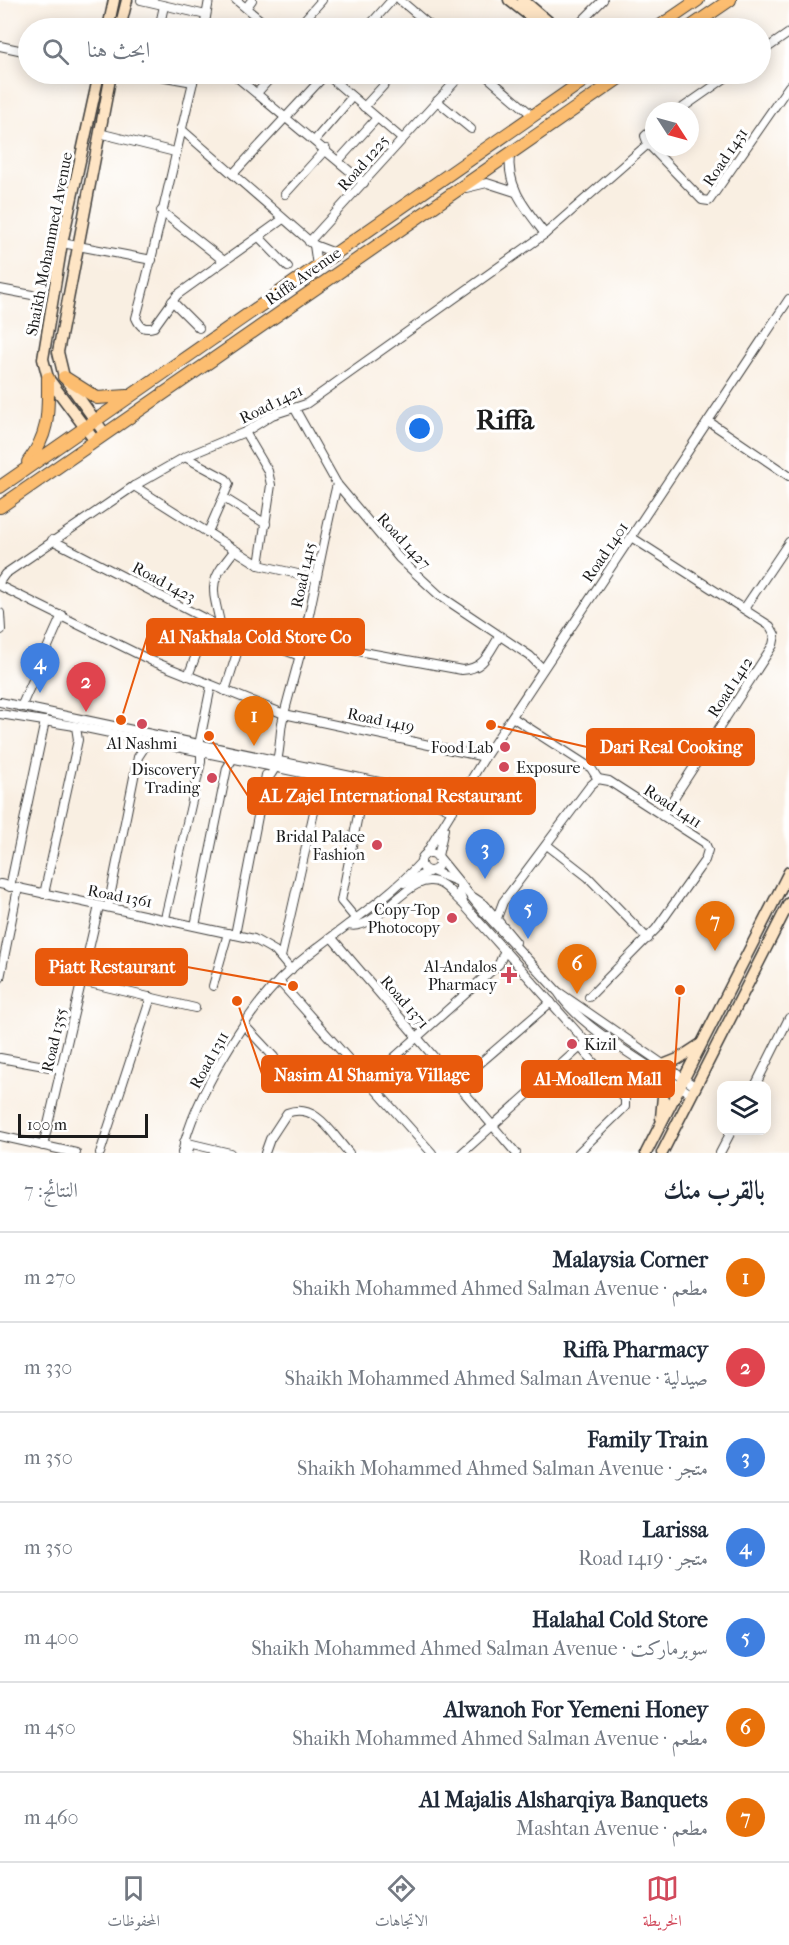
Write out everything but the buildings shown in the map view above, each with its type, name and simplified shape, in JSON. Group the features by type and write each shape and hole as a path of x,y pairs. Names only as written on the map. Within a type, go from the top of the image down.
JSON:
{"main road":[{"path":"672,18 698,0"},
{"path":"704,18 730,0"},
{"name":"Riffa Avenue","path":"0,487 532,116 570,84"},
{"name":"Riffa Avenue","path":"0,507 611,84"},
{"path":"64,377 85,393 97,398 131,396"},
{"path":"20,471 44,437 48,409 48,378"}],"street":[{"path":"110,18 114,0"},
{"path":"122,18 127,0"},
{"path":"141,0 206,15"},
{"path":"206,18 209,0"},
{"path":"236,0 258,18"},
{"path":"246,8 252,0"},
{"path":"306,18 322,0"},
{"path":"376,18 392,0"},
{"path":"400,0 421,18"},
{"path":"509,0 532,18"},
{"path":"523,0 544,18"},
{"path":"589,18 603,0"},
{"path":"161,18 164,6"},
{"path":"771,45 789,33"},
{"path":"0,46 18,50"},
{"name":"Shaikh Mohammed Avenue","path":"97,84 62,243 43,359 48,378 100,438"},
{"name":"Shaikh Mohammed Avenue","path":"89,423 64,377 58,352 109,84"},
{"path":"192,84 161,211 152,260 136,318 139,325 145,328 154,327 177,295 283,219"},
{"path":"246,84 364,183"},
{"path":"257,93 265,84"},
{"path":"233,174 317,84"},
{"path":"337,84 402,139"},
{"path":"364,107 385,84"},
{"name":"Road 1225","path":"312,244 453,84"},
{"path":"495,84 532,116"},
{"path":"691,102 717,84"},
{"name":"Road 1431","path":"660,156 702,200 709,201 789,86"},
{"path":"315,140 352,97"},
{"path":"437,101 471,129"},
{"path":"339,160 377,118"},
{"path":"181,129 312,244 335,253"},
{"path":"99,133 175,152"},
{"name":"Road 1421","path":"284,714 188,676 109,640 0,583 5,574 134,486 185,457 245,432 272,415 295,410 545,234 645,147"},
{"path":"285,194 326,149"},
{"path":"510,154 508,168 515,192 545,234"},
{"path":"453,192 487,183 515,192"},
{"path":"161,211 224,261"},
{"path":"259,237 288,267"},
{"path":"62,243 152,260"},
{"path":"312,244 316,266"},
{"path":"0,289 32,295"},
{"name":"Road 1401","path":"423,859 483,760 789,299"},
{"path":"172,301 199,328"},
{"name":"Road 1427","path":"295,410 337,484 399,558 439,595 545,666"},
{"path":"708,421 789,476"},
{"path":"245,432 268,471 271,485 259,566"},
{"path":"185,457 226,479 229,484 208,532"},
{"name":"Road 1415","path":"275,764 278,741 300,656 337,484"},
{"path":"134,486 259,566 315,578"},
{"path":"224,498 266,524"},
{"name":"Road 1412","path":"630,537 770,626 775,635 773,645 662,816"},
{"name":"Road 1423","path":"52,540 221,627 300,656"},
{"path":"744,609 789,542"},
{"path":"221,627 213,580 235,550"},
{"path":"0,613 1,630"},
{"path":"21,707 62,615"},
{"path":"188,676 209,621"},
{"path":"225,691 243,634"},
{"path":"303,641 462,670 474,669 482,664 499,637"},
{"path":"165,918 201,762 200,749 212,686"},
{"path":"0,702 200,749 232,760 262,766 275,764 422,791 441,796 455,808"},
{"path":"0,714 148,742 267,758 275,764 327,779 427,799 455,808"},
{"name":"Road 1419","path":"284,714 472,754 483,760"},
{"name":"Road 1411","path":"512,717 591,768 598,779 609,781 705,843 708,850 705,860 648,939 589,997"},
{"path":"0,978 45,721"},
{"path":"44,894 78,740 76,727"},
{"path":"133,739 138,757"},
{"name":"Road 1415","path":"267,758 278,741"},
{"path":"108,907 138,757 148,742"},
{"path":"195,926 227,768 232,760"},
{"path":"213,986 231,934 267,779 275,764"},
{"path":"262,766 267,779"},
{"path":"281,957 319,790 327,779"},
{"path":"492,915 590,786 598,779"},
{"path":"356,919 341,901 361,800 370,788"},
{"name":"Road 1401","path":"431,872 438,865 446,822"},
{"path":"547,845 588,877 648,939"},
{"path":"460,883 447,875 431,872 423,859 429,852 438,856 460,883 492,915"},
{"name":"Road 1311","path":"182,1153 225,1053 279,981 400,885 423,859"},
{"name":"Road 1311","path":"400,885 431,872"},
{"path":"646,1153 788,878"},
{"path":"348,925 366,923 413,887 430,881 442,884 464,905 559,1011 625,1099 625,1107 578,1153"},
{"path":"460,883 460,894 464,905"},
{"name":"Road 1361","path":"0,884 165,918 262,942 281,957 291,970"},
{"path":"472,896 485,905 519,948 576,1012 607,1036 694,1091"},
{"path":"485,905 503,902"},
{"path":"662,1153 789,903"},
{"name":"Road 1355","path":"43,1146 99,906"},
{"name":"Road 1371","path":"332,938 516,1153"},
{"path":"368,1081 499,964 505,950"},
{"path":"499,964 514,962"},
{"path":"81,981 195,1008"},
{"path":"279,981 432,1153"},
{"path":"558,992 569,998 658,1067 664,1085 660,1124"},
{"path":"100,1153 151,997"},
{"path":"569,998 589,997 587,1013"},
{"path":"457,1083 551,1002"},
{"path":"559,1011 576,1012"},
{"path":"758,1081 789,1018"},
{"path":"584,1045 590,1024"},
{"path":"245,1026 274,1057"},
{"path":"462,1153 584,1045 607,1036"},
{"path":"658,1067 678,1059 701,1044"},
{"path":"0,1058 61,1070"},
{"path":"265,1153 281,1120 287,1113 304,1110 314,1112 349,1153"},
{"path":"720,1153 730,1135"},
{"path":"0,1136 76,1153"},
{"path":"187,1143 230,1153"},
{"name":"Road 1311","path":"187,1143 188,1153"}],"place":[{"name":"Larissa","path":"40,693"},
{"name":"Riffa Pharmacy","path":"86,712"},
{"name":"Al Nakhala Cold Store Co","path":"121,720"},
{"name":"Al Nashmi","path":"142,724"},
{"name":"Dari Real Cooking","path":"491,725"},
{"name":"AL Zajel International Restaurant","path":"209,736"},
{"name":"Malaysia Corner","path":"254,746"},
{"name":"Food Lab","path":"505,747"},
{"name":"Exposure","path":"504,767"},
{"name":"Discovery Trading","path":"212,778"},
{"name":"Bridal Palace Fashion","path":"377,845"},
{"name":"Family Train","path":"485,879"},
{"name":"Copy-Top Photocopy","path":"452,918"},
{"name":"Halahal Cold Store","path":"528,939"},
{"name":"Al Majalis Alsharqiya Banquets","path":"715,951"},
{"name":"Al-Andalos Pharmacy","path":"509,975"},
{"name":"Piatt Restaurant","path":"293,986"},
{"name":"Al-Moallem Mall","path":"680,990"},
{"name":"Alwanoh For Yemeni Honey","path":"577,994"},
{"name":"Nasim Al Shamiya Village","path":"237,1001"},
{"name":"Kizil","path":"572,1044"}],"district":[{"name":"Riffa","path":"505,419"}]}
